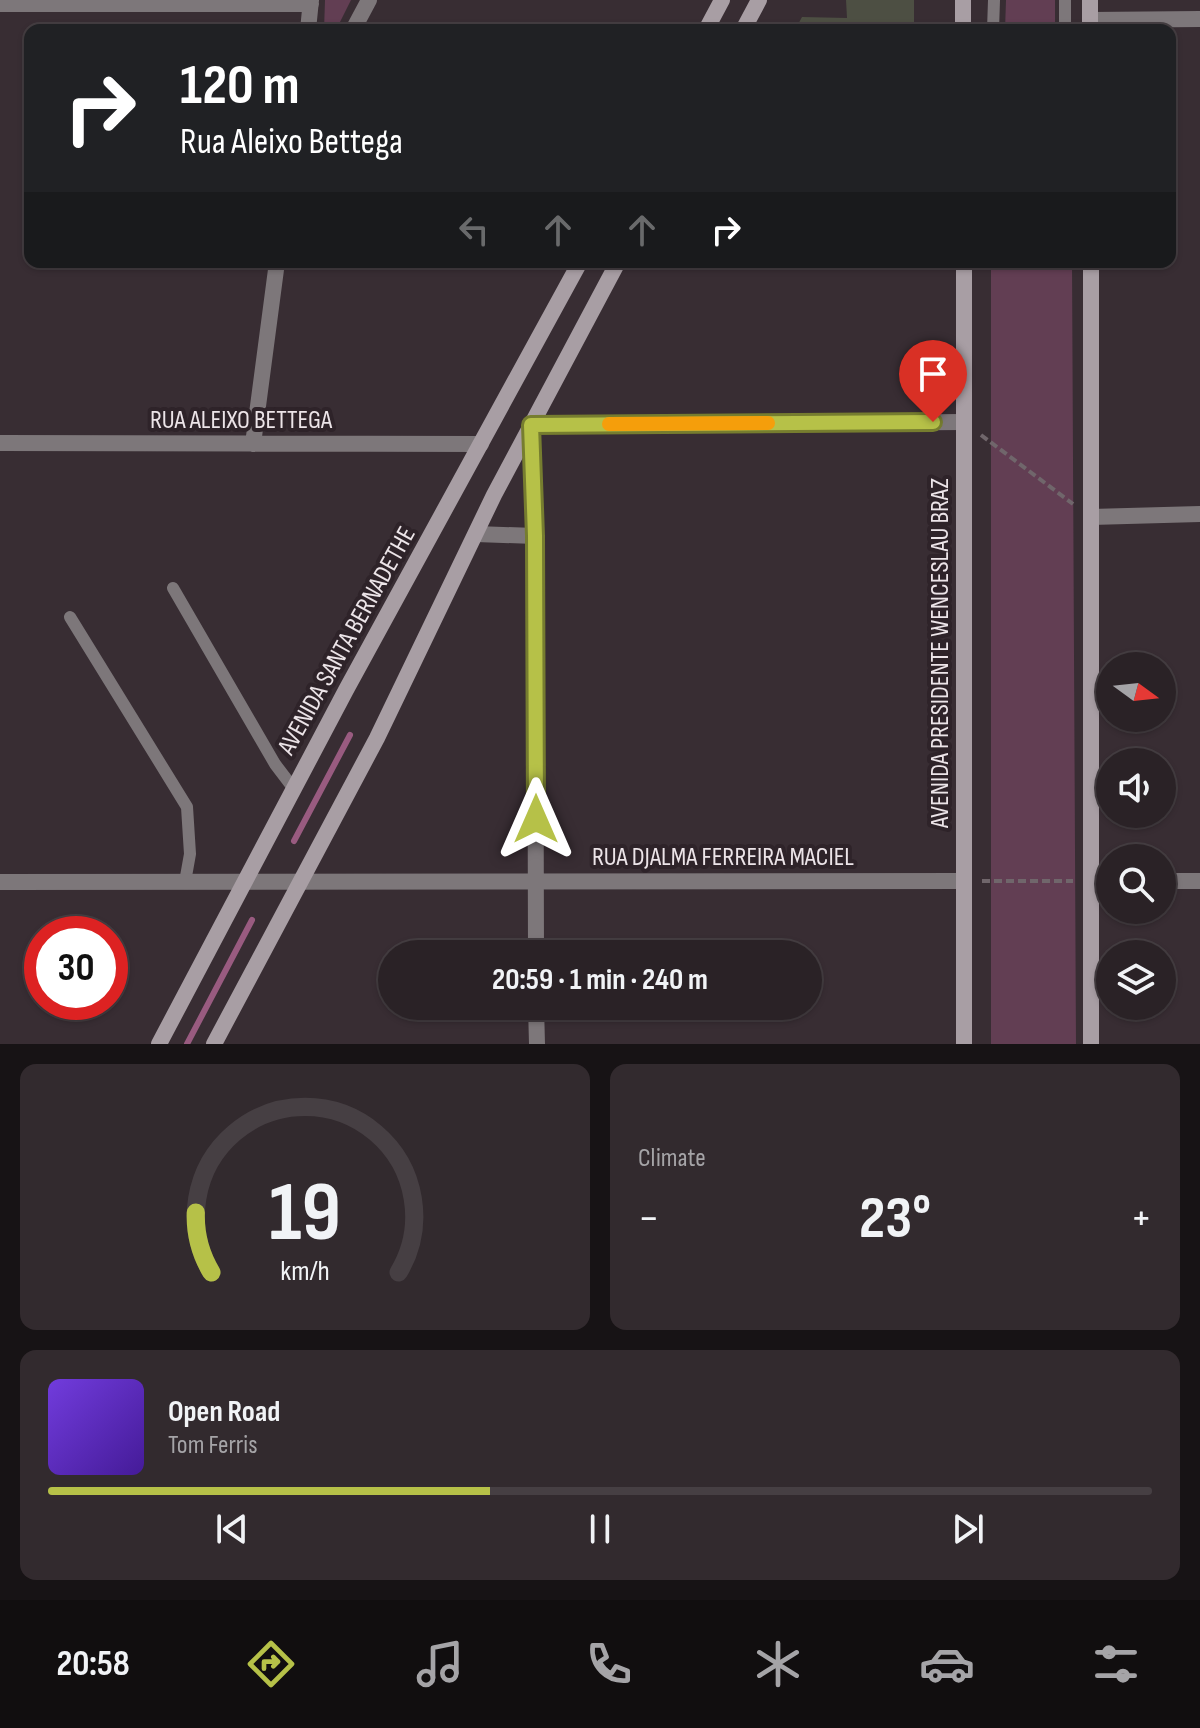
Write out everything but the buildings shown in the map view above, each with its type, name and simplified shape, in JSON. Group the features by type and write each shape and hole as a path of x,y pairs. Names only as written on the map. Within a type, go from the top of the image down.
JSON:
{"main road":[{"path":"709,24 722,0"},
{"path":"746,24 759,0"},
{"path":"963,0 963,24"},
{"path":"1090,0 1090,24"},
{"name":"AVENIDA SANTA BERNADETHE","path":"159,1044 577,268"},
{"path":"214,1044 377,738 531,425 615,268"},
{"name":"AVENIDA PRESIDENTE WENCESLAU BRAZ","path":"964,268 964,1044"},
{"path":"1091,268 1091,1044"}],"street":[{"path":"356,24 369,0"},
{"path":"0,4 311,2 309,24"},
{"path":"1108,24 1200,19"},
{"path":"253,444 276,268"},
{"path":"536,940 535,536 531,425 964,422"},
{"name":"RUA ALEIXO BETTEGA","path":"0,443 481,444"},
{"path":"1091,517 1200,514"},
{"path":"476,534 535,536"},
{"name":"RUA DJALMA FERREIRA MACIEL","path":"0,882 964,881"},
{"path":"1091,881 1096,881"},
{"path":"1176,881 1200,881"},
{"path":"536,1020 537,1044"}],"lane":[{"path":"993,24 994,0"},
{"path":"1065,0 1065,24"},
{"path":"173,588 275,764 294,789"},
{"path":"70,617 187,807 190,854 185,882"}],"path":[{"path":"964,422 1091,517"},
{"path":"964,881 1091,881"}],"shaded area":[{"path":"325,0 351,0 339,24 324,24"},
{"path":"1006,0 1055,0 1055,24 1005,24"},
{"path":"991,268 1072,268 1076,1044 991,1044"}],"waterway":[{"path":"294,841 350,735"},
{"path":"187,1044 252,920"}],"slow traffic":[{"path":"609,424 768,423"}],"route":[{"path":"536,819 535,536 531,425 933,422"}]}
